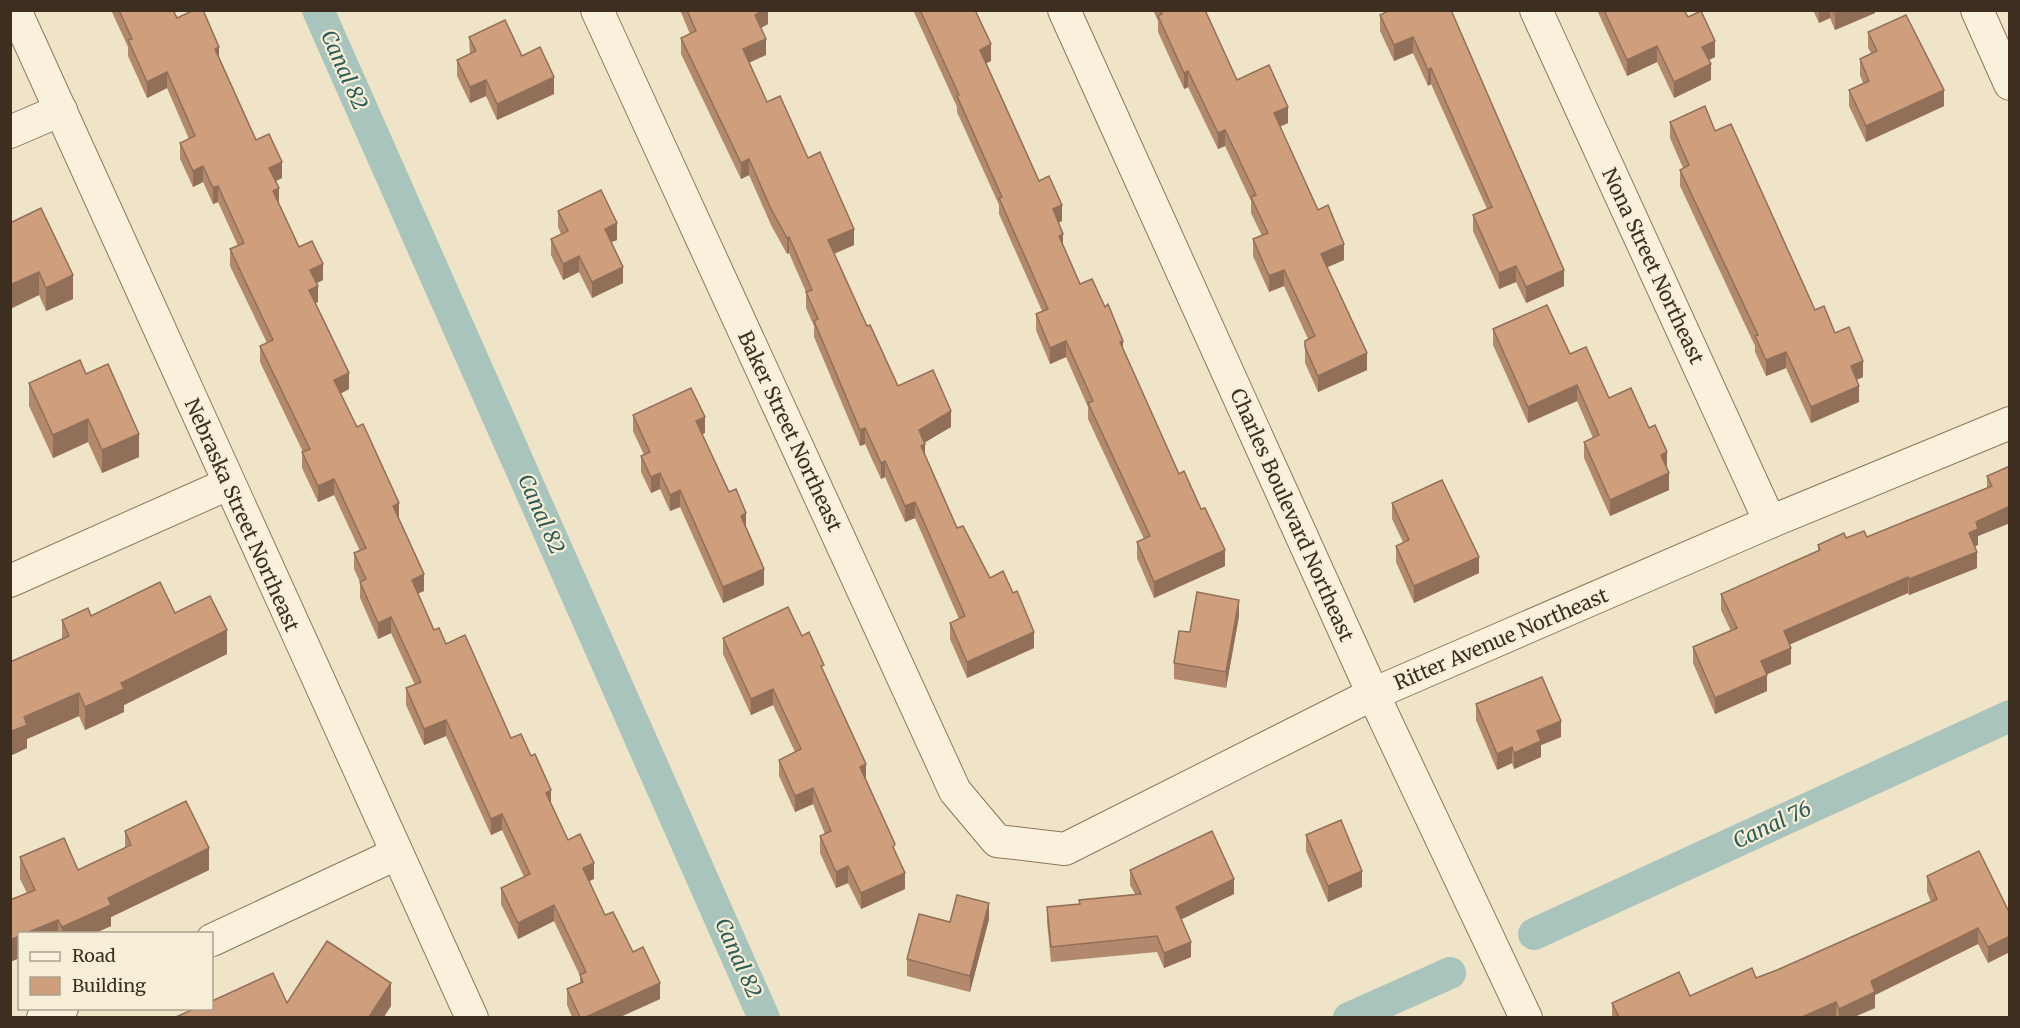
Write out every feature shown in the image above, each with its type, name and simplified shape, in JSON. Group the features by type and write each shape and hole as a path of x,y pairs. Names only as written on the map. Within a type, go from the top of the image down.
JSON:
{"street":[{"name":"Nebraska Street Northeast","path":"15,10 396,854 472,1017"},
{"name":"Baker Street Northeast","path":"597,10 955,791 997,841"},
{"name":"Charles Boulevard Northeast","path":"1064,10 1373,694 1526,1017"},
{"name":"Nona Street Northeast","path":"1536,10 1770,522"},
{"path":"1977,10 2010,84"},
{"path":"10,132 61,110"},
{"name":"Ritter Avenue Northeast","path":"997,841 1065,849 1373,694 1770,522 2010,423"},
{"path":"10,581 228,483"},
{"path":"213,940 396,854"},
{"path":"43,1017 58,1010"}],"building":[{"path":"119,10 173,10 177,18 194,10 203,10 219,47 215,49 256,140 269,134 282,162 269,168 279,188 273,191 299,247 312,241 323,264 310,270 318,286 309,290 349,373 334,380 357,427 363,424 399,503 393,506 424,574 412,580 434,630 439,628 446,644 465,635 511,738 521,734 531,756 535,754 551,790 546,793 568,840 580,834 594,863 583,868 605,915 613,912 633,952 643,947 660,983 586,1017 580,1017 567,989 583,982 580,975 586,972 554,905 518,923 501,888 530,874 502,814 491,819 446,720 424,729 406,688 421,682 391,617 378,623 360,582 366,579 354,553 366,548 334,479 318,486 302,452 310,449 260,346 273,340 230,249 244,243 218,186 213,188 203,166 193,171 180,143 195,136 167,72 147,82 128,40 132,39"},
{"path":"687,10 763,10 755,15 766,39 743,49 767,102 780,96 808,158 820,152 854,229 828,240 867,326 870,325 898,386 933,370 951,411 919,430 925,444 921,446 957,528 963,526 990,578 1003,571 1013,593 1017,591 1034,632 967,662 950,623 965,616 915,502 905,506 885,461 881,463 865,428 860,430 814,321 818,319 806,292 812,290 789,237 787,238 771,209 749,159 741,163 681,38 696,31"},
{"path":"920,10 975,10 991,44 980,50 1039,181 1049,176 1062,205 1053,209 1063,234 1059,236 1080,284 1092,279 1105,307 1108,304 1123,341 1120,342 1179,474 1184,471 1201,509 1205,508 1225,550 1154,582 1137,542 1150,536 1088,403 1093,401 1066,341 1050,348 1036,314 1048,309 999,198 1002,197 957,96 959,95"},
{"path":"1160,10 1205,10 1237,80 1269,65 1288,107 1274,113 1318,210 1328,205 1344,244 1321,254 1367,353 1318,376 1305,347 1305,341 1315,336 1284,270 1269,276 1253,239 1268,233 1251,197 1256,195 1225,130 1218,133 1188,71 1184,73 1158,16 1162,14"},
{"path":"1390,10 1451,10 1564,270 1526,287 1516,266 1499,273 1473,215 1492,207 1431,68 1428,70 1413,37 1394,45 1380,15"},
{"path":"1604,10 1684,10 1688,17 1701,11 1715,41 1702,47 1711,64 1674,82 1657,46 1627,60"},
{"path":"1906,15 1944,90 1866,126 1849,90 1869,81 1860,59 1877,51 1868,32"},
{"path":"505,20 522,56 540,47 554,77 497,104 486,80 470,87 457,60 476,51 469,37"},
{"path":"1705,106 1715,131 1731,124 1815,310 1824,306 1835,333 1849,327 1863,361 1851,366 1859,386 1811,407 1786,352 1766,360 1755,336 1758,335 1680,170 1689,165 1670,122"},
{"path":"601,190 617,223 605,229 623,267 592,282 579,256 563,264 551,239 568,231 558,211"},
{"path":"41,208 73,275 46,288 39,272 10,285 10,223"},
{"path":"1547,305 1570,354 1586,347 1609,398 1631,388 1649,428 1655,425 1667,452 1661,455 1669,473 1610,500 1584,442 1599,435 1577,385 1528,407 1493,329"},
{"path":"80,360 86,374 108,364 139,434 102,450 88,419 53,435 29,383"},
{"path":"691,388 705,417 696,421 729,492 736,489 746,513 741,516 764,569 723,587 680,490 670,495 660,473 651,477 641,456 650,452 633,415"},
{"path":"2010,466 2010,506 1976,522 1978,529 1969,533 1977,552 1909,579 1908,577 1784,631 1791,648 1761,661 1767,675 1715,698 1693,647 1737,628 1721,594 1820,550 1818,545 1844,533 1846,538 1864,531 1867,537 1992,486 1987,476"},
{"path":"1442,480 1479,557 1414,586 1396,546 1409,540 1392,503"},
{"path":"160,582 175,613 210,596 227,630 121,683 124,689 85,707 79,693 24,717 27,725 10,732 10,662 69,636 62,620 88,608 91,616"},
{"path":"1197,592 1239,600 1226,672 1174,663 1179,631 1190,632"},
{"path":"788,607 802,636 809,632 824,665 821,666 866,764 860,767 895,844 893,847 905,873 861,893 848,866 836,872 820,836 831,831 813,788 795,796 779,760 801,749 773,689 751,699 723,638"},
{"path":"1542,677 1561,721 1537,731 1541,741 1514,753 1512,747 1497,754 1476,704"},
{"path":"186,801 209,848 108,898 111,905 62,927 58,920 28,932 18,932 18,937 10,940 10,900 35,890 20,857 64,838 78,870 131,845 125,831"},
{"path":"1341,820 1362,871 1328,886 1306,835"},
{"path":"1212,831 1234,879 1176,907 1191,942 1164,953 1157,936 1051,947 1047,907 1080,904 1079,900 1141,894 1130,870"},
{"path":"1979,851 2010,914 2010,936 1988,947 1978,928 1871,981 1875,992 1839,1009 1836,1002 1802,1017 1619,1017 1612,1003 1679,972 1690,996 1752,968 1756,978 1777,970 1937,899 1927,876"},
{"path":"957,895 989,903 970,976 907,959 919,914 950,922"},
{"path":"327,941 391,983 369,1017 176,1017 192,1010 213,1010 213,1001 273,973 287,1003"}],"waterway":[{"name":"Canal 82","path":"318,10 764,1018"},
{"name":"Canal 76","path":"1534,934 2010,716"},
{"name":"Canal 76","path":"1349,1018 1450,973"}]}
